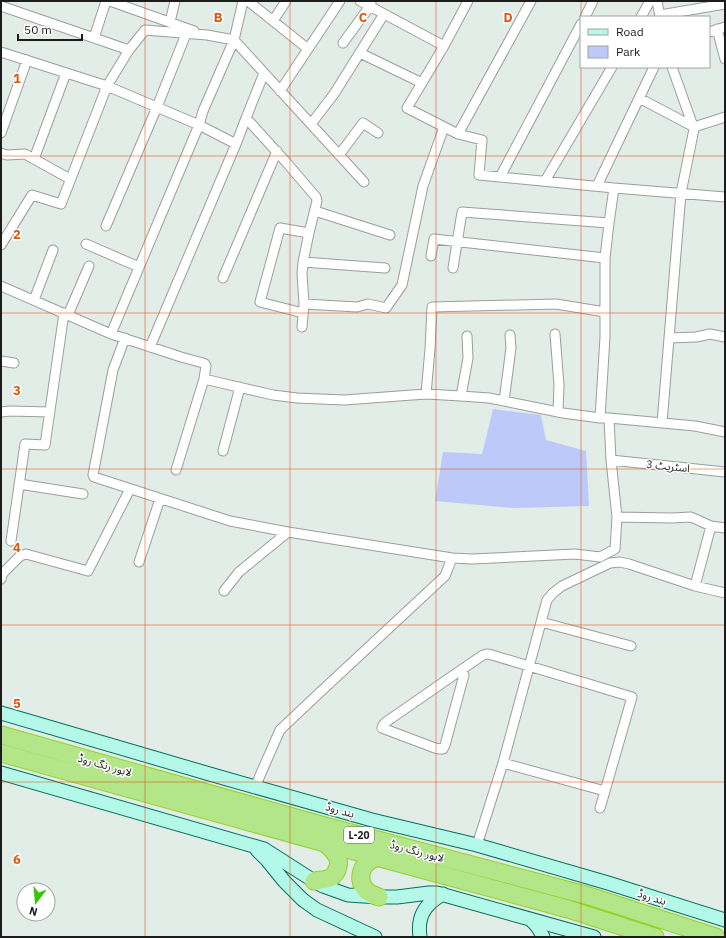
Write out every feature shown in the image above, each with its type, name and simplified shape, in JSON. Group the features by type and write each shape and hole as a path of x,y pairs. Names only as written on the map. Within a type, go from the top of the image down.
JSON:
{"highway":[{"name":"لاہور رنگ روڈ","path":"1,735 321,825 589,896 716,937"},
{"name":"لاہور رنگ روڈ","path":"1,753 568,909 655,937"},
{"path":"314,881 330,878 335,874 338,868 338,858 336,854 325,843"},
{"path":"379,857 366,863 360,876 361,883 365,889 370,894 379,897"}],"main road":[{"name":"بند روڈ","path":"1,712 372,820 477,845 608,883 725,920"},
{"path":"1,772 264,848 314,881 348,895 397,897 429,893 444,894 594,937"},
{"path":"249,843 267,860 284,881 303,900 317,910 375,937"},
{"path":"420,937 420,920 423,912 428,904 444,894"},
{"path":"531,920 537,924 543,937"}],"street":[{"path":"94,38 106,1"},
{"path":"110,1 207,35"},
{"path":"170,22 175,1"},
{"path":"111,334 234,40 243,1"},
{"path":"248,1 308,48"},
{"path":"273,21 286,1"},
{"path":"280,91 340,1"},
{"path":"360,1 371,4 384,14 444,46"},
{"path":"468,1 444,46 407,108 458,134 482,140 479,175 725,197"},
{"path":"458,134 531,1"},
{"path":"586,16 593,1"},
{"path":"642,16 650,2 660,16 725,4"},
{"path":"343,43 371,4"},
{"path":"1,6 129,50"},
{"path":"311,124 334,94 384,14"},
{"path":"500,177 580,26"},
{"path":"717,29 725,59"},
{"path":"1,245 32,195 61,204 107,86 129,50 145,30 207,35 234,40 364,182"},
{"path":"106,226 157,107 186,34"},
{"path":"1,52 107,86 199,124 236,144"},
{"path":"360,53 422,83"},
{"path":"1,133 27,60"},
{"path":"545,181 611,68"},
{"path":"597,186 654,68"},
{"path":"662,424 680,193 694,129 672,68"},
{"path":"34,159 66,73"},
{"path":"150,347 236,144 264,73"},
{"path":"639,98 694,127 725,117"},
{"path":"246,118 316,197 317,201 303,262 302,274 304,309 302,327"},
{"path":"339,155 364,123 378,133"},
{"path":"309,233 280,228 260,302 304,309 357,307 368,304 386,308 402,284 424,186 444,127"},
{"path":"223,278 277,152"},
{"path":"1,153 7,155 25,154 70,179"},
{"path":"125,338 113,370 93,475 94,477 230,522 452,558 472,559 576,554 600,557 615,550 617,516 605,418 604,274 614,188"},
{"path":"315,211 390,235"},
{"path":"453,268 462,212 609,223"},
{"path":"431,256 434,239 605,258"},
{"path":"86,244 139,267"},
{"path":"34,300 53,250"},
{"path":"303,262 385,268"},
{"path":"10,541 25,444 45,446 66,314 89,266"},
{"path":"1,286 111,334 205,364 204,379 176,470"},
{"path":"426,394 432,306 556,304 605,312"},
{"path":"555,334 559,385 558,412"},
{"path":"669,338 696,337 710,334 725,336"},
{"path":"504,401 511,348 510,335"},
{"path":"461,396 468,358 467,336"},
{"path":"1,361 14,363"},
{"path":"204,379 273,395 296,398 344,400 426,394 489,398 558,412 662,424 695,426 725,432"},
{"path":"223,451 240,388"},
{"path":"1,412 50,412"},
{"name":"اسٹریٹ 3","path":"611,460 725,472"},
{"path":"19,484 83,494"},
{"path":"1,579 3,573 20,556 26,554 88,571 130,488"},
{"path":"139,562 160,498"},
{"path":"617,516 672,518 692,517 711,526 725,528"},
{"path":"695,586 711,526"},
{"path":"224,591 238,572 288,532"},
{"path":"255,787 280,730 445,576 452,558"},
{"path":"477,845 503,763 547,600 553,593 562,586 610,563 620,562 695,586 725,593"},
{"path":"541,622 631,646"},
{"path":"461,670 464,676 443,749 435,748 382,728 386,722 461,670 483,655 487,654 632,697 600,808"},
{"path":"503,763 605,791"}],"green space":[{"path":"493,409 541,415 546,440 586,451 589,506 514,508 435,501 443,452 482,454"}]}
